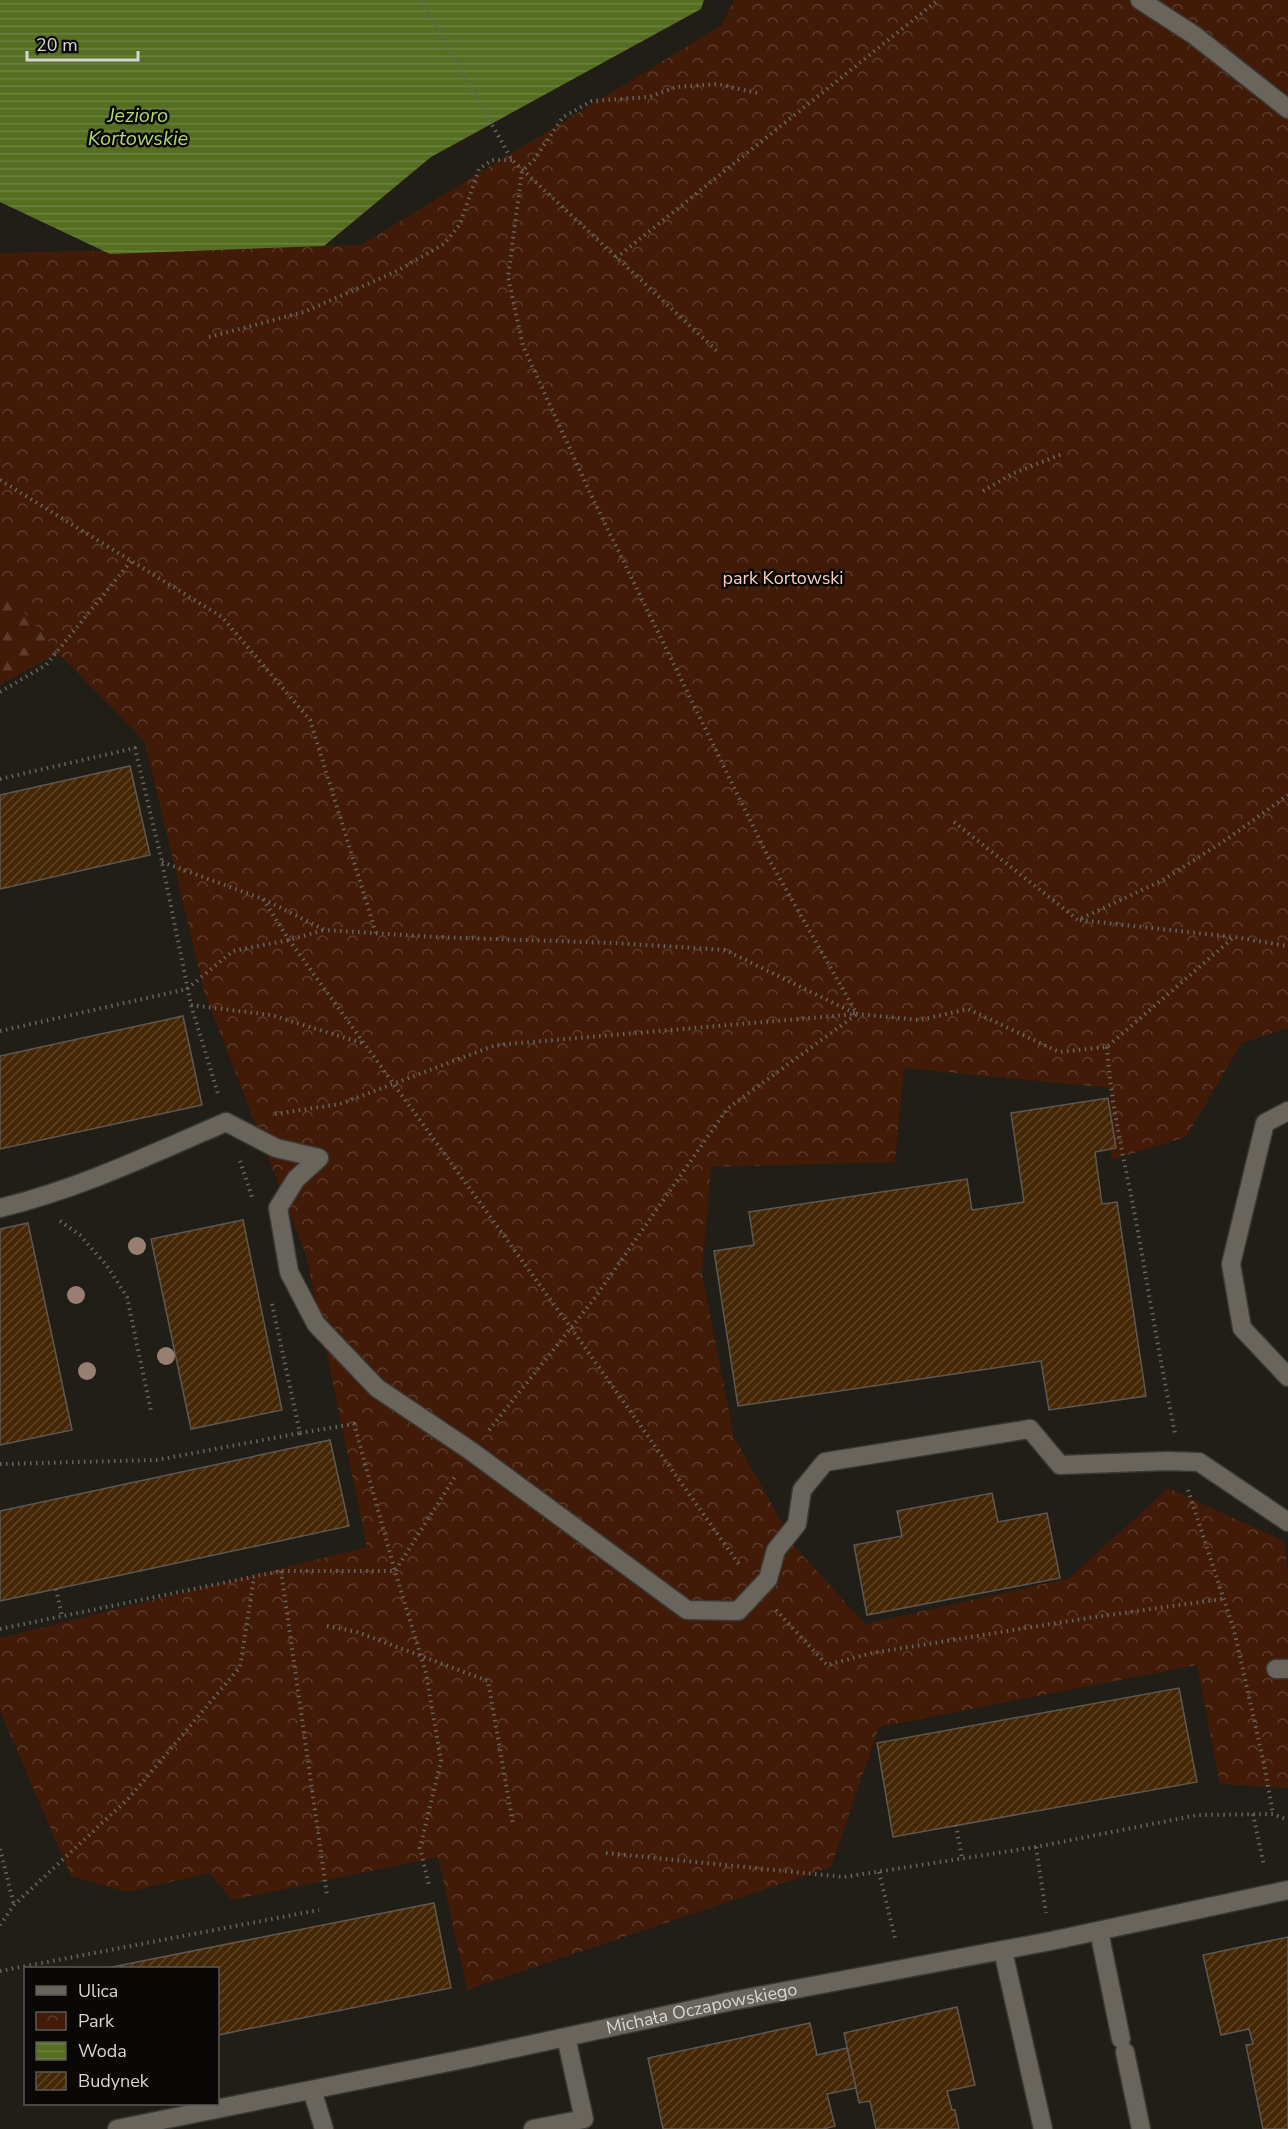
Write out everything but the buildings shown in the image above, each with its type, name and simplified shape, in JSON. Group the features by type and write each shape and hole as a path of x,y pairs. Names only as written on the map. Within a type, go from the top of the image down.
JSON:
{"street":[{"path":"1140,0 1194,35 1288,109"},
{"path":"1288,1111 1264,1123 1231,1264 1242,1328 1288,1377"},
{"path":"0,1208 30,1201 101,1176 226,1122 276,1149 319,1158 296,1179 278,1208 289,1272 316,1324 377,1388 471,1451 687,1610 738,1611 757,1591 768,1579 776,1550 797,1524 802,1490 825,1462 1030,1429 1060,1465 1199,1462 1288,1522"},
{"name":"Michała Oczapowskiego","path":"117,2129 732,2001 1003,1951 1288,1890"},
{"path":"1099,1931 1141,2129"},
{"path":"1003,1951 1043,2129"},
{"path":"533,2129 584,2119 566,2037"},
{"path":"312,2090 324,2129"}],"path":[{"path":"421,0 512,160 717,351"},
{"path":"616,258 938,0"},
{"path":"757,93 718,84 676,87 649,97 592,101 563,117 534,160 522,171 508,277 523,346 591,495 771,863 857,1014"},
{"path":"208,337 304,312 395,272 444,244 460,224 479,169 492,160 512,160"},
{"path":"983,491 1012,474 1062,454"},
{"path":"0,480 222,617 310,720 376,933"},
{"path":"0,692 46,665 132,560"},
{"path":"0,779 135,748 162,862 191,1005 226,1122 254,1202"},
{"path":"1078,920 1163,880 1227,840 1288,795"},
{"path":"954,822 1078,920 1234,937 1288,946"},
{"path":"162,862 263,899 325,930"},
{"path":"263,899 289,940 571,1328 757,1591 827,1665 884,1651 1222,1599"},
{"path":"0,1031 187,989 233,951 325,930 725,950 857,1014"},
{"path":"272,1115 340,1104 496,1045 857,1014 920,1020 968,1010 1059,1052 1107,1047 1234,937"},
{"path":"191,1005 271,1015 365,1044"},
{"path":"395,1571 471,1451 594,1299 728,1110 857,1014"},
{"path":"30,1201 80,1235 107,1266 127,1297 152,1411"},
{"path":"271,1298 300,1433"},
{"path":"0,1464 157,1460 354,1424 426,1673 441,1761 420,1848 429,1885"},
{"path":"0,1629 280,1571 395,1571"},
{"path":"280,1571 327,1895"},
{"path":"0,1925 14,1905 129,1798 240,1667 254,1576"},
{"path":"56,1589 62,1616"},
{"path":"327,1626 357,1632 488,1681 513,1824"},
{"path":"1254,1814 1266,1875"},
{"path":"606,1853 844,1878 1036,1846 1198,1815 1273,1814 1288,1820"},
{"path":"956,1825 962,1858"},
{"path":"1036,1846 1047,1923"},
{"path":"0,1849 14,1905"},
{"path":"879,1872 903,1969"},
{"path":"0,1971 319,1910"}],"green space":[{"name":"park Kortowski","path":"734,0 1288,0 1288,1028 1242,1043 1186,1137 1111,1160 1110,1088 904,1068 895,1162 711,1167 702,1274 734,1437 796,1548 865,1624 1070,1578 1168,1488 1284,1541 1288,1575 1288,1788 1220,1784 1197,1665 879,1727 831,1867 467,1990 438,1857 232,1900 209,1873 127,1892 71,1876 0,1711 0,1638 367,1547 306,1255 204,991 145,742 58,653 0,583 0,253 361,245 722,25"},
{"path":"0,583 58,653 0,685"}],"water":[{"name":"Jezioro Kortowskie","path":"0,0 704,0 701,9 431,157 324,246 110,254 0,202"}]}
